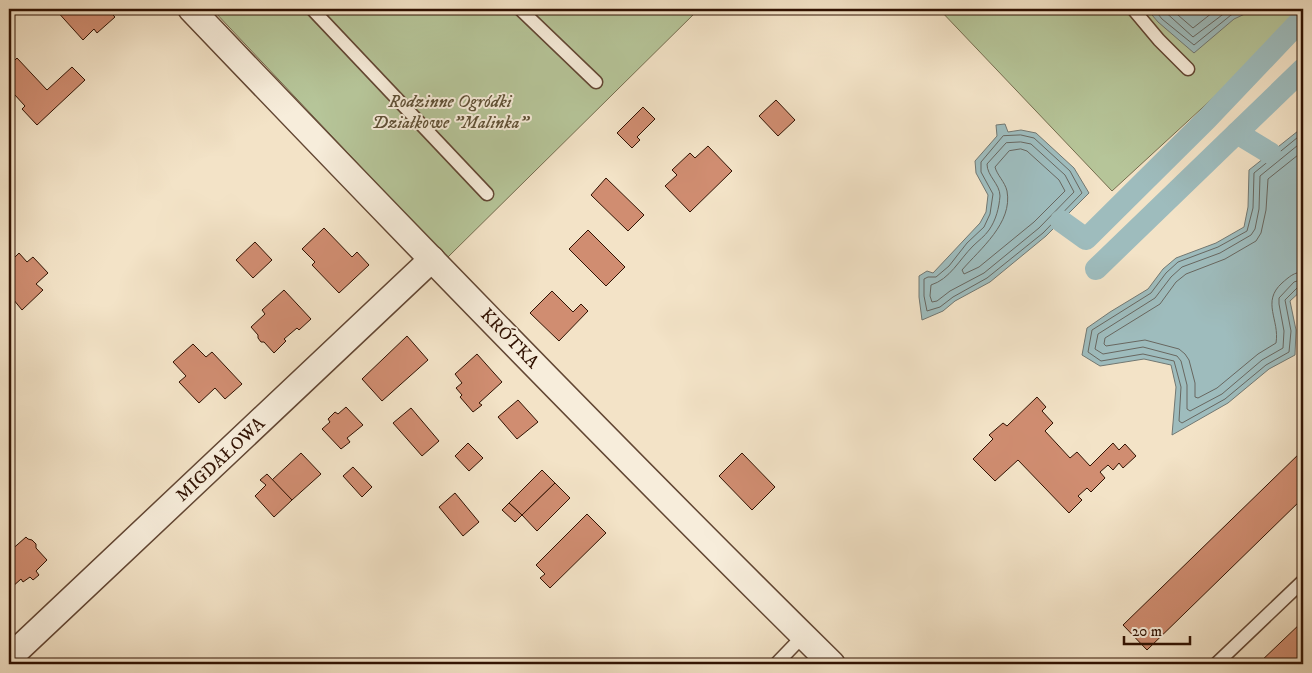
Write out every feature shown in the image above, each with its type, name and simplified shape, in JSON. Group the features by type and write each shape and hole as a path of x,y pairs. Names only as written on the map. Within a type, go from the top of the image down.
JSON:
{"street":[{"name":"KRÓTKA","path":"201,12 432,259 832,664"},
{"name":"MIGDAŁOWA","path":"14,655 432,259"}],"lane":[{"path":"312,9 487,194"},
{"path":"520,9 596,82"},
{"path":"1133,9 1159,40 1188,69"},
{"path":"1216,664 1303,581"},
{"path":"776,664 803,636"}],"green space":[{"name":"Rodzinne Ogródki Działkowe \"Malinka\"","path":"212,9 699,9 447,258"},
{"path":"939,9 1303,9 1303,15 1112,191"}],"water":[{"path":"1147,9 1251,9 1234,19 1194,53 1158,22"},
{"path":"1005,124 1008,132 1021,130 1036,133 1074,168 1089,193 1046,236 990,282 955,301 943,311 922,320 919,276 927,271 933,273 980,223 986,212 988,195 976,173 975,161 997,136 996,125"},
{"path":"1303,127 1303,289 1290,301 1296,330 1295,355 1269,369 1228,403 1172,435 1176,387 1171,365 1144,359 1100,366 1082,355 1087,328 1148,289 1163,269 1176,258 1216,243 1244,227 1248,207 1249,170"}],"building":[{"path":"55,9 116,9 111,13 115,17 97,33 94,29 83,40"},
{"path":"17,58 47,90 72,67 85,80 37,125 22,109 25,106 14,94 10,97 9,95 9,66"},
{"path":"776,100 795,120 778,136 759,116"},
{"path":"643,107 655,119 637,137 640,140 632,148 617,133"},
{"path":"708,146 732,171 690,212 665,186 677,175 672,170 690,153 695,158"},
{"path":"606,178 644,215 628,231 591,195"},
{"path":"324,228 352,257 357,252 369,265 339,293 312,265 315,262 302,249"},
{"path":"588,230 625,267 606,286 569,249"},
{"path":"255,242 272,260 253,278 236,260"},
{"path":"19,253 27,262 33,257 48,273 36,284 43,290 22,310 13,299 9,299 9,263"},
{"path":"284,290 311,319 299,330 297,328 284,339 286,341 274,353 264,342 261,342 251,327 265,314 262,310"},
{"path":"552,291 573,312 581,304 588,311 559,341 530,313"},
{"path":"407,336 428,360 382,401 362,379"},
{"path":"193,344 206,357 212,352 242,384 225,399 215,388 199,403 179,382 186,376 173,362"},
{"path":"477,354 502,382 479,403 482,405 473,412 460,397 462,395 456,388 462,383 455,374"},
{"path":"1037,397 1046,407 1042,411 1053,423 1045,431 1070,458 1077,452 1090,466 1113,443 1119,450 1125,444 1136,456 1123,468 1119,463 1113,470 1108,465 1100,472 1105,478 1091,492 1087,488 1078,496 1082,500 1069,513 1018,460 995,481 973,459 993,439 989,435 1003,423 1007,426"},
{"path":"518,400 538,422 517,439 498,417"},
{"path":"346,407 363,425 347,438 350,442 341,449 322,429 330,422 328,419 335,412 338,414"},
{"path":"411,408 439,441 422,456 393,423"},
{"path":"468,443 483,458 469,471 455,456"},
{"path":"1303,450 1303,498 1147,650 1123,625"},
{"path":"301,453 321,474 292,500 272,480"},
{"path":"742,453 775,487 752,510 719,476"},
{"path":"353,467 372,487 362,497 343,476"},
{"path":"542,470 555,483 522,515 509,503"},
{"path":"267,474 292,500 274,517 255,496 266,485 260,480"},
{"path":"555,483 570,498 537,531 522,515"},
{"path":"455,493 479,522 463,536 439,507"},
{"path":"509,503 522,515 515,522 502,510"},
{"path":"587,514 606,533 550,588 540,578 545,574 536,565"},
{"path":"26,537 36,544 36,548 47,560 36,571 39,575 33,580 30,577 23,582 21,579 11,588 9,586 9,552"},
{"path":"1303,621 1303,664 1258,664"}],"waterway":[{"path":"1061,221 1086,239 1207,119 1303,18"},
{"path":"1096,269 1303,69"},
{"path":"1237,133 1270,153"}]}
